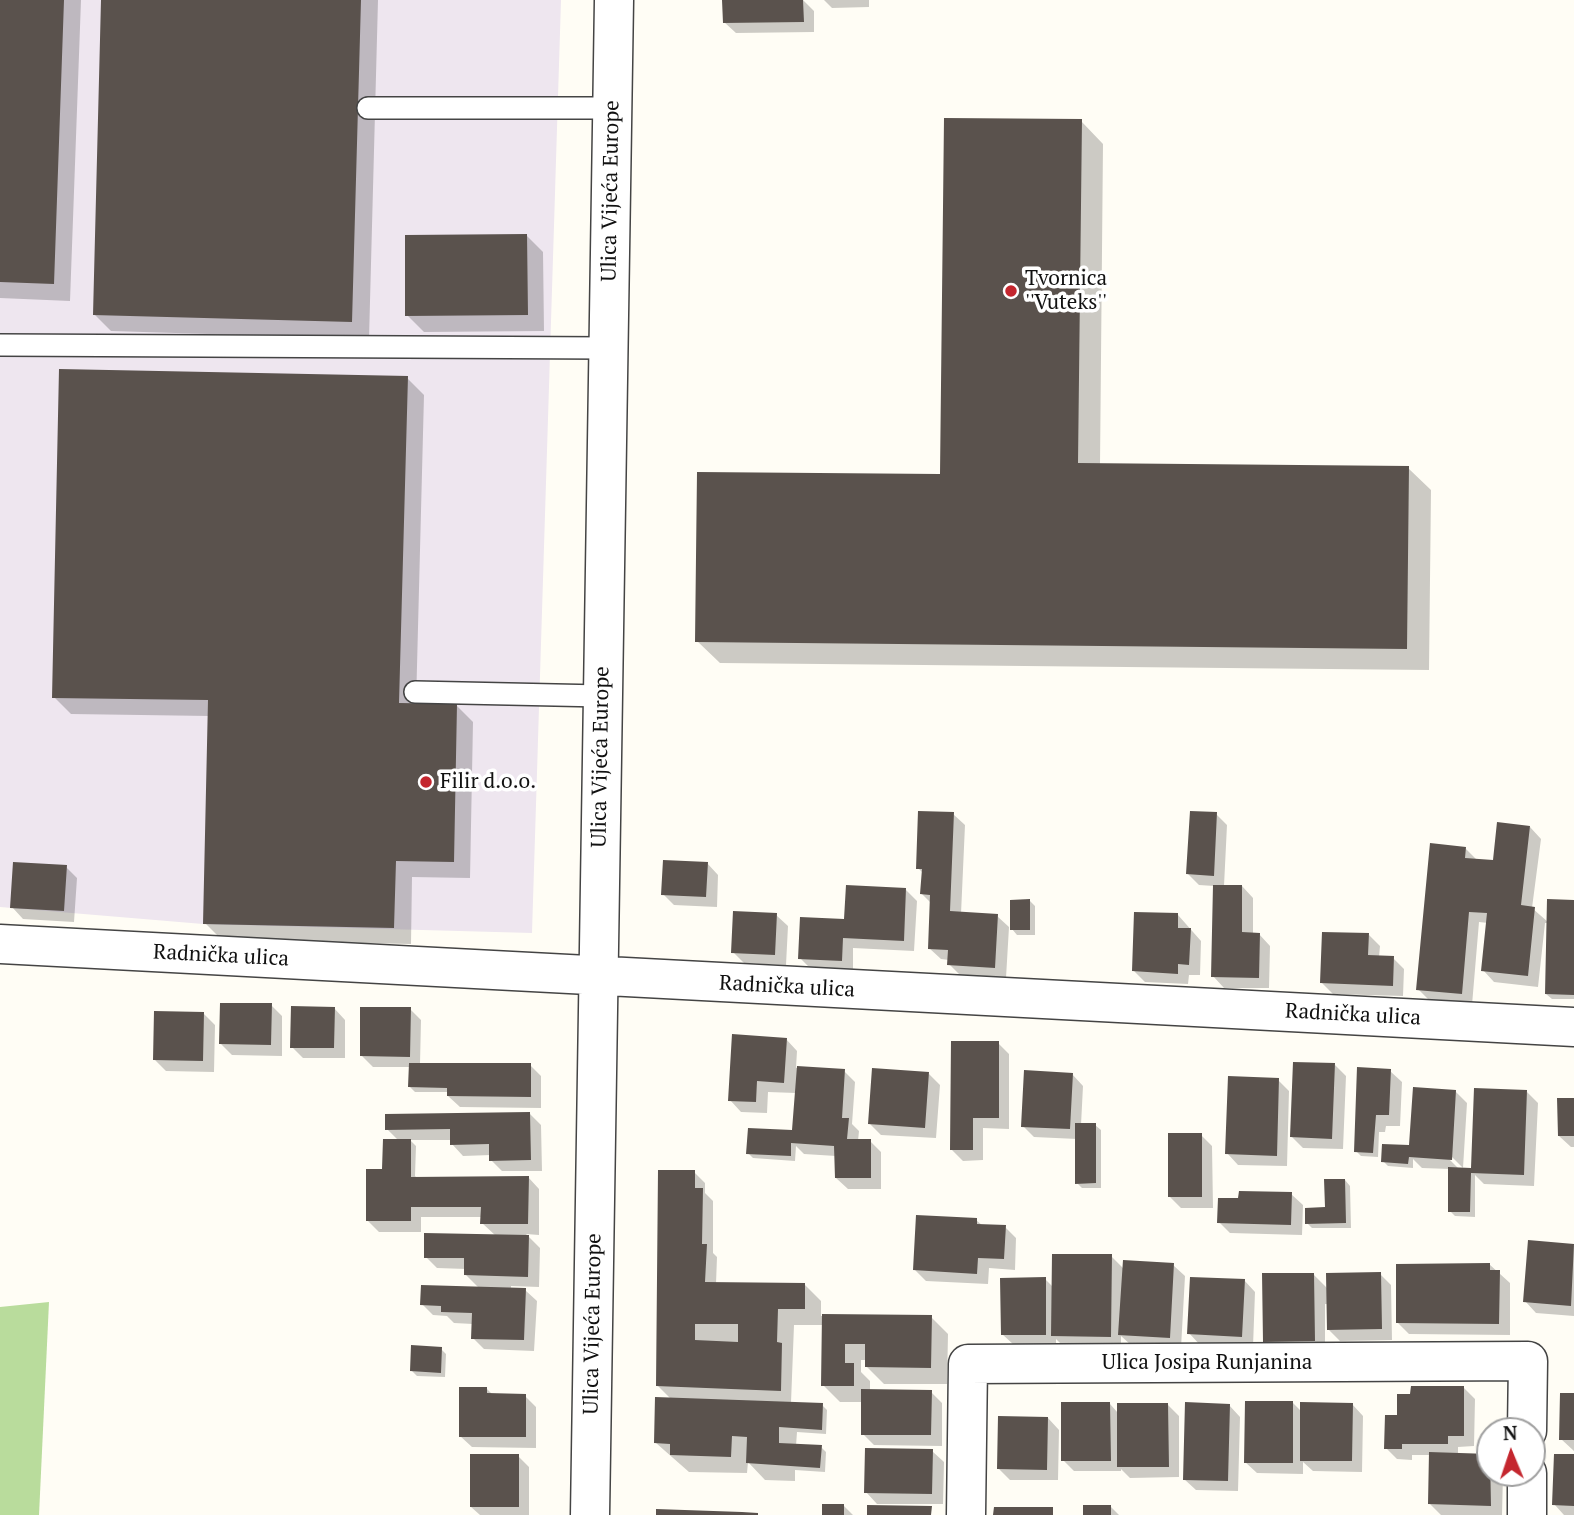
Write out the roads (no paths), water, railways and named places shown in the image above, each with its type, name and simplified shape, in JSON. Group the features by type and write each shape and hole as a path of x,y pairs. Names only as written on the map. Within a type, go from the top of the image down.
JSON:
{"street":[{"name":"Ulica Vijeća Europe","path":"590,1515 614,0"},
{"name":"Radnička ulica","path":"0,944 1574,1027"},
{"name":"Ulica Josipa Runjanina","path":"966,1515 968,1364 1528,1361 1527,1417"},
{"path":"1527,1487 1527,1515"}],"lane":[{"path":"368,108 612,108"},
{"path":"0,345 608,348"},
{"path":"415,692 602,696"}],"place":[{"name":"Tvornica ''Vuteks''","path":"1011,291"},
{"name":"Filir d.o.o.","path":"426,782"}]}
